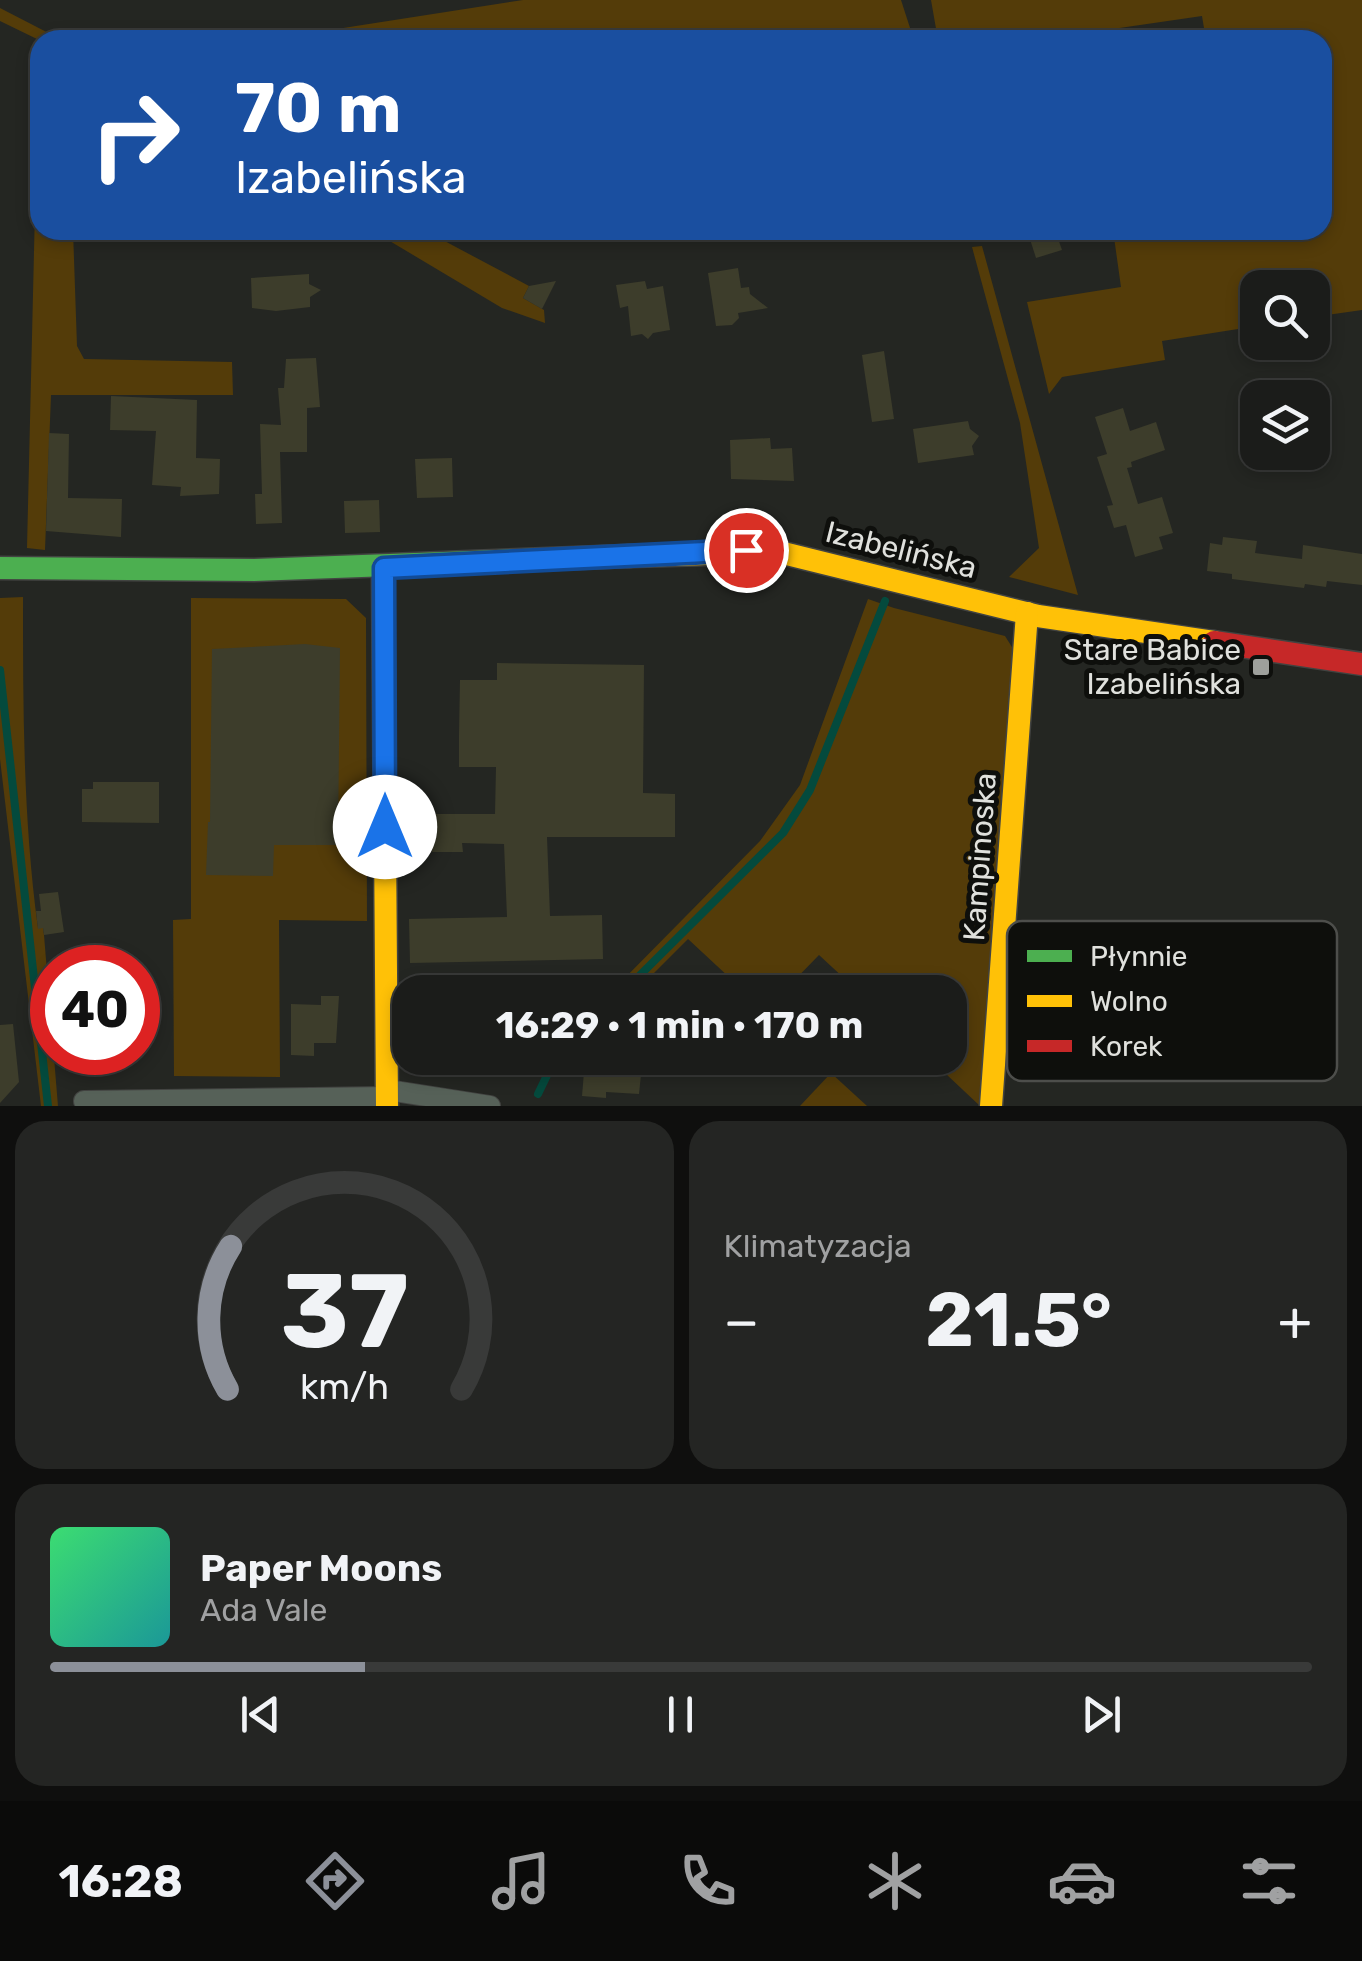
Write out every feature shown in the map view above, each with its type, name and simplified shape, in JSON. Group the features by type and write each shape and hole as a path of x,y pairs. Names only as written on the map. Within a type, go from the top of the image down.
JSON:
{"street":[{"name":"Izabelińska","path":"0,568 384,568 746,550 779,552 1027,613 1362,664"},
{"path":"384,568 387,1098"},
{"name":"Kampinoska","path":"991,1106 1027,613"},
{"path":"84,1101 387,1098 490,1106"}],"shaded area":[{"path":"523,0 901,0 911,30 330,30"},
{"path":"931,0 1362,0 1362,310 1330,315 1330,270 1240,270 1240,329 1162,341 1165,360 1062,377 1049,394 1027,302 1121,287 1114,240 1332,240 1332,30 1204,30 1202,16 1106,30 936,30"},
{"path":"0,8 43,30 30,30 30,36 0,21"},
{"path":"34,240 73,240 77,346 84,359 232,362 233,395 51,395 45,550 27,548"},
{"path":"388,240 443,240 529,286 523,298 544,310 545,323 502,308"},
{"path":"982,246 1078,595 1009,577 1039,548 1020,423 972,247"},
{"path":"23,597 29,846 38,928 43,928 45,945 30,945 30,1013 0,759 0,598"},
{"path":"191,598 346,599 366,618 367,921 279,920 280,1077 174,1076 173,920 191,919"},
{"path":"868,599 1005,636 1017,655 980,1106 947,1075 967,1075 967,975 841,975 819,955 800,975 727,975 688,939 652,975 628,975 760,841 800,785"},
{"path":"37,1075 55,1075 58,1106 41,1106"},
{"path":"833,1075 867,1106 800,1106"}],"building":[{"path":"1030,240 1058,240 1062,250 1036,258"},
{"path":"738,268 741,288 749,287 750,294 768,308 738,313 739,318 732,325 716,326 708,273"},
{"path":"309,274 309,284 321,290 310,297 310,307 276,311 252,308 251,278"},
{"path":"556,281 542,309 523,298 529,286"},
{"path":"645,281 647,289 663,286 670,330 653,333 648,339 642,334 631,336 628,306 620,308 616,285"},
{"path":"884,351 894,419 872,422 862,355"},
{"path":"316,358 320,407 307,408 307,452 280,452 282,523 256,524 255,494 262,494 260,424 281,425 278,388 284,388 286,359"},
{"path":"111,396 197,400 196,458 220,459 219,494 180,496 181,487 152,485 156,431 110,430"},
{"path":"1123,408 1130,431 1156,422 1165,450 1131,462 1132,467 1127,468 1138,504 1162,497 1173,533 1159,537 1163,549 1135,557 1126,525 1114,528 1107,506 1113,505 1097,457 1107,454 1095,417"},
{"path":"968,421 970,429 979,436 972,446 974,455 918,463 913,429"},
{"path":"49,433 69,434 68,498 122,499 121,537 46,531"},
{"path":"770,438 771,449 792,448 794,481 731,479 730,440"},
{"path":"452,458 453,497 417,498 415,459"},
{"path":"379,500 380,532 345,533 344,501"},
{"path":"1223,537 1257,541 1255,553 1302,559 1303,545 1362,554 1362,585 1327,581 1326,587 1305,584 1304,588 1232,579 1232,574 1207,571 1210,543 1222,545"},
{"path":"305,644 340,648 338,845 274,845 273,876 206,875 212,649"},
{"path":"497,663 644,665 643,793 675,794 675,837 547,837 550,916 602,915 603,959 410,963 409,919 507,917 504,844 462,843 463,852 432,852 433,814 495,814 496,767 459,767 459,735 460,680 497,680"},
{"path":"93,782 159,782 159,823 82,822 82,789 93,789"},
{"path":"58,892 64,932 44,935 43,928 38,929 39,894"},
{"path":"321,996 339,996 336,1043 314,1043 314,1056 291,1055 291,1004 321,1005"},
{"path":"13,1024 19,1082 0,1103 0,1025"},
{"path":"584,1075 641,1075 639,1094 606,1092 606,1098 582,1096"}],"waterway":[{"path":"640,975 783,833 810,790 885,601"},
{"path":"0,670 48,1106"},
{"path":"538,1094 547,1075"}],"traffic: fast":[{"path":"0,568 254,570 629,556"}],"traffic: slow":[{"path":"629,556 779,552 1038,616 1214,642"},
{"path":"383,567 387,1106"},
{"path":"991,1106 1027,613"}],"traffic: jam":[{"path":"1214,642 1362,664"}],"place":[{"name":"Stare Babice Izabelińska","path":"1261,667"}],"route":[{"path":"385,827 384,568 746,550"}]}
